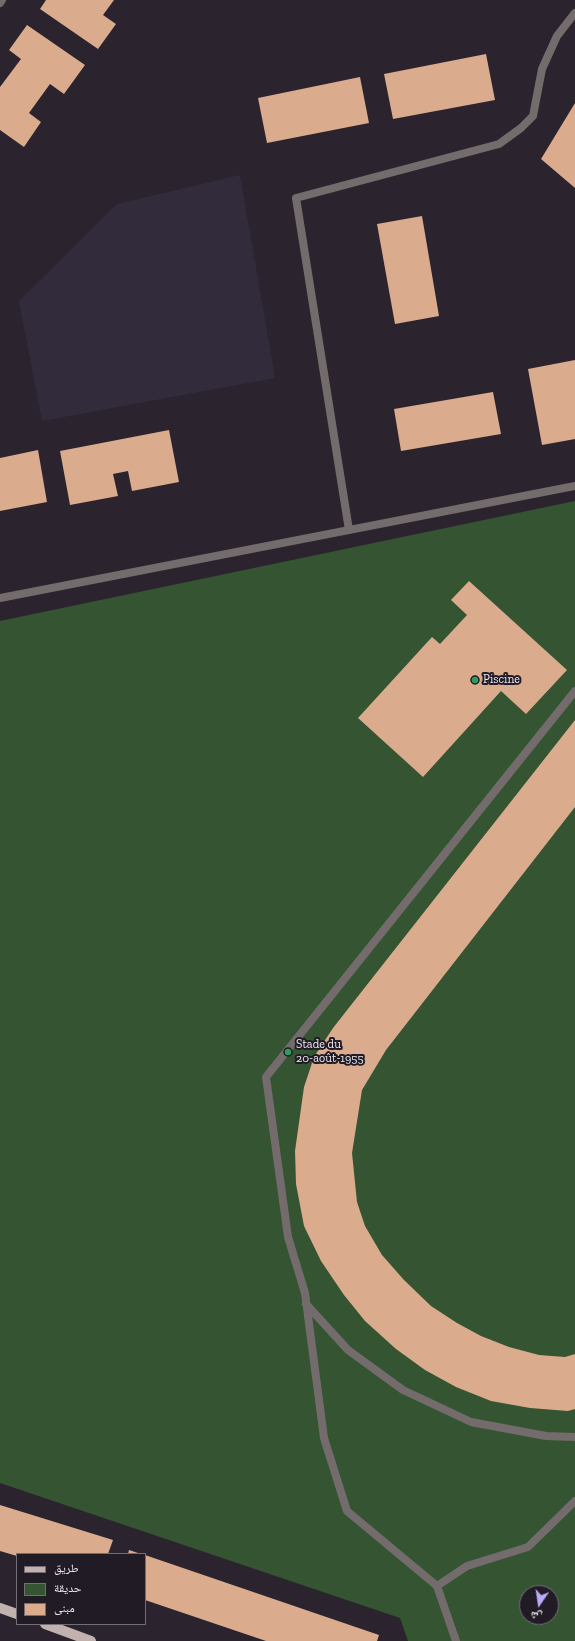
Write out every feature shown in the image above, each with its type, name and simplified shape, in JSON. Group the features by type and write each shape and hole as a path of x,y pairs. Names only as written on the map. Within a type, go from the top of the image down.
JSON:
{"main road":[{"path":"0,1608 16,1614"},
{"path":"48,1625 91,1641"}],"street":[{"path":"349,530 296,198 499,144 521,128 534,116 542,69 557,36 575,13"},
{"path":"0,598 575,486"},
{"path":"456,1641 437,1586 347,1511 324,1438 305,1293 288,1237 266,1077 575,691"},
{"path":"306,1304 348,1350 403,1390 471,1422 546,1436 575,1438"},
{"path":"437,1586 467,1566 528,1547 575,1501"}],"shaded area":[{"path":"240,175 275,378 42,421 19,301 117,204"}],"green space":[{"name":"Stade du 20-août-1955","path":"575,501 575,1641 408,1641 400,1618 0,1483 0,621"}],"building":[{"path":"46,0 114,0 103,15 116,24 98,49 40,9"},
{"path":"27,25 85,65 64,94 50,84 29,113 41,122 24,147 0,130 0,87 21,59 9,50"},
{"path":"486,54 495,100 393,119 384,74"},
{"path":"360,77 369,123 267,143 258,98"},
{"path":"575,103 575,188 541,159"},
{"path":"422,216 439,316 395,324 377,224"},
{"path":"575,360 575,439 542,445 528,369"},
{"path":"493,392 501,434 401,451 394,409"},
{"path":"169,430 179,482 132,491 128,471 113,474 118,496 70,505 60,451"},
{"path":"38,450 47,502 0,511 0,458"},
{"name":"Piscine","path":"469,581 567,670 526,714 501,691 423,777 358,718 432,637 440,644 467,615 451,600"},
{"path":"575,720 575,807 386,1050 362,1090 352,1153 357,1202 365,1226 382,1255 404,1280 431,1306 457,1323 481,1336 509,1347 539,1355 565,1357 575,1354 575,1409 568,1411 530,1408 491,1401 456,1387 425,1370 396,1349 365,1321 344,1295 321,1261 304,1226 296,1184 295,1151 304,1087 314,1057 333,1028"},
{"path":"0,1505 113,1540 108,1553 16,1553 16,1556 0,1551"},
{"path":"129,1550 138,1553 128,1553"},
{"path":"146,1555 379,1635 377,1641 266,1641 146,1600"}],"place":[{"name":"Piscine","path":"475,680"},
{"name":"Stade du 20-août-1955","path":"288,1052"}]}
